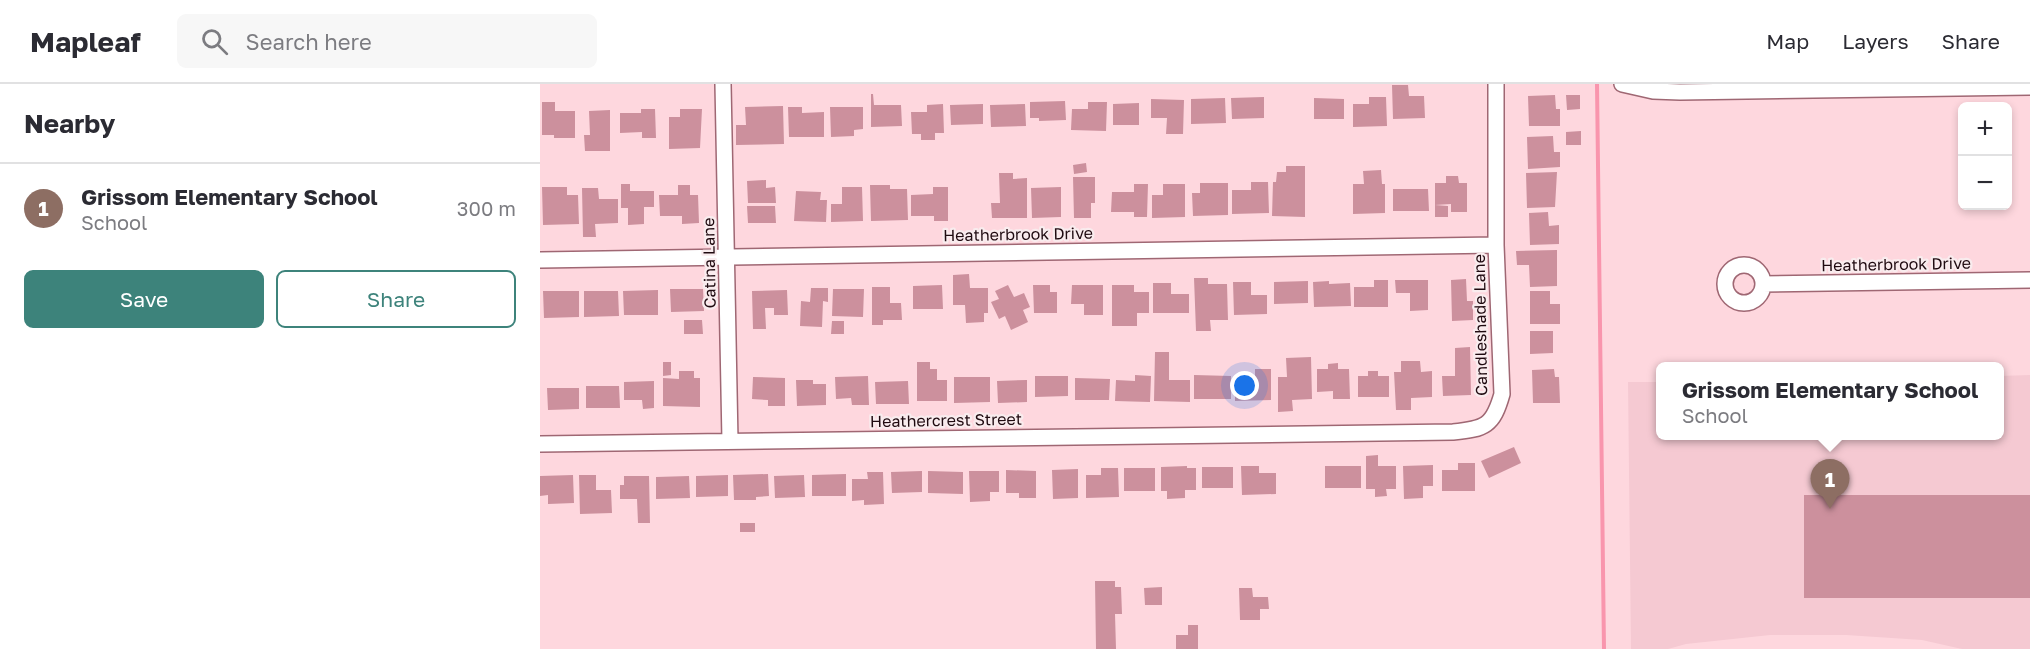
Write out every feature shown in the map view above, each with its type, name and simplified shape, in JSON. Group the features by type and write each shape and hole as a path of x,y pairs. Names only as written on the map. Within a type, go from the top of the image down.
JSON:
{"street":[{"name":"Catina Lane","path":"723,84 730,441"},
{"name":"Candleshade Lane","path":"1352,433 1476,430 1496,416 1502,394 1496,245 1496,84"},
{"path":"1622,84 1653,91 1680,93 2030,87"},
{"name":"Heatherbrook Drive","path":"540,260 1496,245"},
{"name":"Heatherbrook Drive","path":"1763,284 2030,280"},
{"name":"Heathercrest Street","path":"540,444 1352,433"}],"shaded area":[{"path":"2030,375 2030,649 1962,649 1922,640 1846,635 1770,635 1686,644 1668,649 1631,649 1628,382 1656,382 1656,440 2004,440 2004,376"}],"building":[{"path":"1392,85 1408,85 1409,96 1424,96 1425,118 1393,119"},
{"path":"871,94 873,94 874,105 901,105 902,126 871,127"},
{"path":"1555,95 1556,109 1560,109 1560,126 1529,126 1528,96"},
{"path":"1566,95 1580,95 1580,109 1567,110"},
{"path":"1264,97 1264,118 1232,119 1231,98"},
{"path":"1369,97 1386,97 1387,126 1353,127 1353,104 1369,104"},
{"path":"1225,98 1226,123 1191,124 1191,99"},
{"path":"1314,98 1344,99 1344,119 1314,119"},
{"path":"1151,99 1184,100 1183,134 1166,134 1167,118 1151,118"},
{"path":"1065,101 1066,120 1039,121 1039,118 1030,118 1030,102"},
{"path":"542,102 555,102 555,111 575,111 575,138 554,138 554,135 542,135"},
{"path":"1088,102 1107,102 1106,131 1071,130 1072,109 1088,109"},
{"path":"1139,103 1139,125 1113,125 1113,104"},
{"path":"943,104 944,133 935,133 935,140 921,140 921,134 912,134 911,112 927,112 927,105"},
{"path":"983,104 983,124 951,125 950,105"},
{"path":"1025,104 1026,126 991,127 990,105"},
{"path":"783,106 784,144 736,145 736,125 746,125 745,107"},
{"path":"788,107 802,107 802,113 824,112 824,137 789,137"},
{"path":"830,107 863,107 863,129 854,130 854,136 831,137"},
{"path":"641,109 655,109 656,138 642,138 642,132 620,133 620,113 641,113"},
{"path":"680,109 702,109 700,148 669,149 669,117 680,117"},
{"path":"610,110 610,151 585,151 584,135 590,135 589,111"},
{"path":"1581,131 1581,145 1566,145 1566,132"},
{"path":"1553,136 1554,152 1560,152 1560,167 1528,169 1527,137"},
{"path":"1086,163 1087,172 1074,174 1073,165"},
{"path":"1286,166 1305,166 1305,217 1272,216 1273,182 1276,182 1277,172 1286,172"},
{"path":"1381,170 1382,184 1385,184 1385,213 1353,214 1353,184 1364,184 1363,171"},
{"path":"1557,172 1555,207 1527,208 1526,173"},
{"path":"999,173 1013,173 1013,179 1027,178 1027,218 992,218 991,203 1000,203"},
{"path":"1446,176 1458,176 1459,183 1467,183 1467,212 1451,212 1451,204 1435,205 1435,183 1446,183"},
{"path":"1073,177 1095,177 1095,203 1091,203 1091,218 1074,218"},
{"path":"766,180 766,188 775,187 776,203 748,203 747,181"},
{"path":"1251,182 1268,182 1269,213 1232,214 1232,190 1251,190"},
{"path":"1200,183 1228,183 1228,215 1193,216 1192,193 1200,193"},
{"path":"621,184 630,184 630,191 654,191 654,207 644,207 644,224 628,225 628,208 621,208"},
{"path":"1134,184 1148,184 1147,217 1134,217 1134,212 1111,212 1112,192 1134,192"},
{"path":"1163,184 1185,184 1185,217 1152,218 1152,195 1163,195"},
{"path":"678,185 690,185 690,195 698,195 699,223 682,224 682,216 660,216 659,195 678,195"},
{"path":"870,185 890,185 890,189 907,189 908,220 871,221"},
{"path":"542,187 567,187 567,195 578,195 579,224 543,225"},
{"path":"842,187 862,187 863,221 831,222 831,204 842,204"},
{"path":"933,187 948,187 948,221 934,221 934,216 911,216 911,195 933,194"},
{"path":"1061,187 1061,217 1032,218 1031,188"},
{"path":"582,188 598,188 599,199 618,199 618,223 595,224 596,237 583,237"},
{"path":"1393,189 1428,189 1429,211 1393,211"},
{"path":"796,191 821,192 820,200 827,200 826,222 794,221"},
{"path":"1435,205 1448,206 1448,217 1435,217"},
{"path":"747,206 775,206 776,223 748,223"},
{"path":"1548,212 1549,226 1559,225 1559,244 1530,245 1529,213"},
{"path":"1557,250 1557,286 1530,287 1529,265 1517,265 1516,251"},
{"path":"969,274 970,288 988,288 988,313 984,313 984,322 966,323 965,305 953,305 953,275"},
{"path":"1194,278 1208,278 1208,284 1227,284 1228,320 1210,320 1211,331 1196,331"},
{"path":"1466,279 1467,301 1473,301 1473,320 1452,321 1451,280"},
{"path":"1374,280 1388,280 1388,307 1354,307 1354,287 1374,287"},
{"path":"1395,280 1428,280 1428,310 1410,311 1410,293 1396,293"},
{"path":"1308,281 1308,303 1274,304 1274,282"},
{"path":"1329,281 1329,284 1350,283 1351,306 1314,307 1313,282"},
{"path":"1233,282 1251,282 1251,295 1267,295 1267,314 1234,315"},
{"path":"1153,283 1171,283 1171,294 1189,294 1189,313 1153,313"},
{"path":"942,285 943,309 913,309 913,286"},
{"path":"1008,285 1014,297 1024,293 1030,307 1023,310 1028,322 1011,330 1005,316 999,319 991,302 999,299 995,291"},
{"path":"1033,285 1050,285 1050,292 1057,292 1057,313 1034,313"},
{"path":"1072,285 1103,285 1103,315 1084,315 1084,304 1071,304"},
{"path":"1112,285 1134,285 1134,292 1149,292 1149,313 1137,313 1137,326 1112,326"},
{"path":"872,287 890,287 890,303 901,303 902,320 883,320 883,325 872,325"},
{"path":"811,288 828,288 828,302 823,301 822,327 800,326 801,301 810,302"},
{"path":"670,289 703,289 704,311 671,312"},
{"path":"833,289 864,289 863,317 832,316"},
{"path":"658,290 658,315 624,315 623,291"},
{"path":"787,290 788,315 774,315 774,308 765,308 766,329 753,329 752,291"},
{"path":"543,291 579,291 579,317 544,318"},
{"path":"584,291 618,291 619,316 584,317"},
{"path":"1530,291 1550,291 1550,304 1560,304 1560,324 1530,324"},
{"path":"684,320 702,320 703,334 684,334"},
{"path":"832,321 844,321 844,334 831,334"},
{"path":"1530,331 1553,331 1553,353 1530,354"},
{"path":"1470,347 1471,395 1443,396 1442,376 1455,376 1455,348"},
{"path":"1155,352 1169,352 1169,380 1190,380 1190,402 1154,401"},
{"path":"1311,357 1312,399 1292,400 1293,411 1278,412 1278,377 1287,377 1286,358"},
{"path":"1401,361 1420,361 1421,372 1432,371 1432,397 1411,398 1411,410 1396,410 1394,372 1401,372"},
{"path":"663,362 671,362 671,375 663,376"},
{"path":"917,362 930,362 930,369 937,369 937,380 947,380 947,401 917,401"},
{"path":"1338,363 1338,369 1349,369 1350,399 1333,399 1333,391 1317,392 1317,369 1328,369 1328,364"},
{"path":"1255,369 1271,369 1271,400 1235,401 1235,379 1255,379"},
{"path":"1554,369 1555,377 1559,377 1560,403 1533,403 1532,370"},
{"path":"679,371 694,371 694,378 700,378 700,407 663,406 663,378 679,379"},
{"path":"1368,371 1378,371 1378,376 1389,376 1389,397 1358,397 1358,376 1368,376"},
{"path":"1135,375 1151,376 1150,402 1115,401 1116,380 1135,381"},
{"path":"1194,375 1231,376 1231,399 1194,399"},
{"path":"868,376 869,405 852,405 851,398 836,399 835,377"},
{"path":"1035,376 1068,376 1068,396 1035,397"},
{"path":"753,377 785,378 785,406 768,406 768,400 752,399"},
{"path":"954,377 990,377 990,402 954,403"},
{"path":"1075,378 1110,379 1109,400 1075,400"},
{"path":"796,380 813,380 813,384 826,384 826,405 797,406"},
{"path":"1027,380 1027,402 998,403 997,381"},
{"path":"654,381 654,408 643,409 642,400 624,400 624,382"},
{"path":"908,381 909,404 876,404 875,382"},
{"path":"586,386 619,386 620,408 586,408"},
{"path":"547,388 579,388 579,409 548,410"},
{"path":"1514,447 1521,463 1489,478 1481,461"},
{"path":"1378,455 1378,466 1396,466 1396,489 1386,489 1387,496 1375,497 1375,489 1366,489 1366,456"},
{"path":"1458,463 1475,463 1475,491 1442,491 1442,470 1458,470"},
{"path":"1433,465 1433,486 1423,486 1423,498 1404,499 1403,466"},
{"path":"1187,466 1187,468 1196,468 1196,490 1185,490 1185,498 1167,499 1167,491 1161,491 1161,467"},
{"path":"1241,466 1259,466 1259,473 1276,473 1276,494 1242,495"},
{"path":"1325,466 1361,466 1361,488 1325,488"},
{"path":"1202,467 1233,467 1233,488 1202,488"},
{"path":"1101,468 1118,468 1119,497 1086,498 1086,475 1101,475"},
{"path":"1124,468 1155,468 1155,491 1124,491"},
{"path":"1078,469 1078,498 1053,499 1052,470"},
{"path":"1006,470 1036,471 1036,498 1019,498 1019,493 1006,493"},
{"path":"922,471 922,492 892,493 891,472"},
{"path":"928,471 963,472 963,494 928,493"},
{"path":"969,471 999,471 999,492 990,492 990,501 970,502"},
{"path":"867,472 883,472 884,504 864,505 864,500 852,501 852,479 868,479"},
{"path":"768,474 769,496 756,497 756,500 734,500 733,475"},
{"path":"846,474 846,496 812,496 812,475"},
{"path":"573,475 574,503 548,504 548,495 540,496 540,476"},
{"path":"579,475 596,475 596,490 611,490 612,513 580,514"},
{"path":"728,475 728,496 696,497 696,476"},
{"path":"804,475 805,497 775,498 774,476"},
{"path":"624,476 649,476 650,523 638,523 637,499 620,499 620,485 624,485"},
{"path":"689,476 690,498 656,499 656,477"},
{"path":"1804,495 2030,495 2030,598 1804,598"},
{"path":"740,523 755,523 755,532 740,532"},
{"path":"1095,581 1115,581 1115,587 1121,587 1122,614 1115,614 1116,649 1096,649"},
{"path":"1162,587 1162,605 1145,605 1144,588"},
{"path":"1239,588 1252,588 1253,597 1268,597 1269,609 1260,609 1260,620 1240,620"},
{"path":"1188,625 1198,625 1198,649 1176,649 1176,635 1188,635"}],"waterway":[{"path":"1597,84 1604,649"}],"place":[{"name":"Grissom Elementary School","path":"1830,509"}]}
